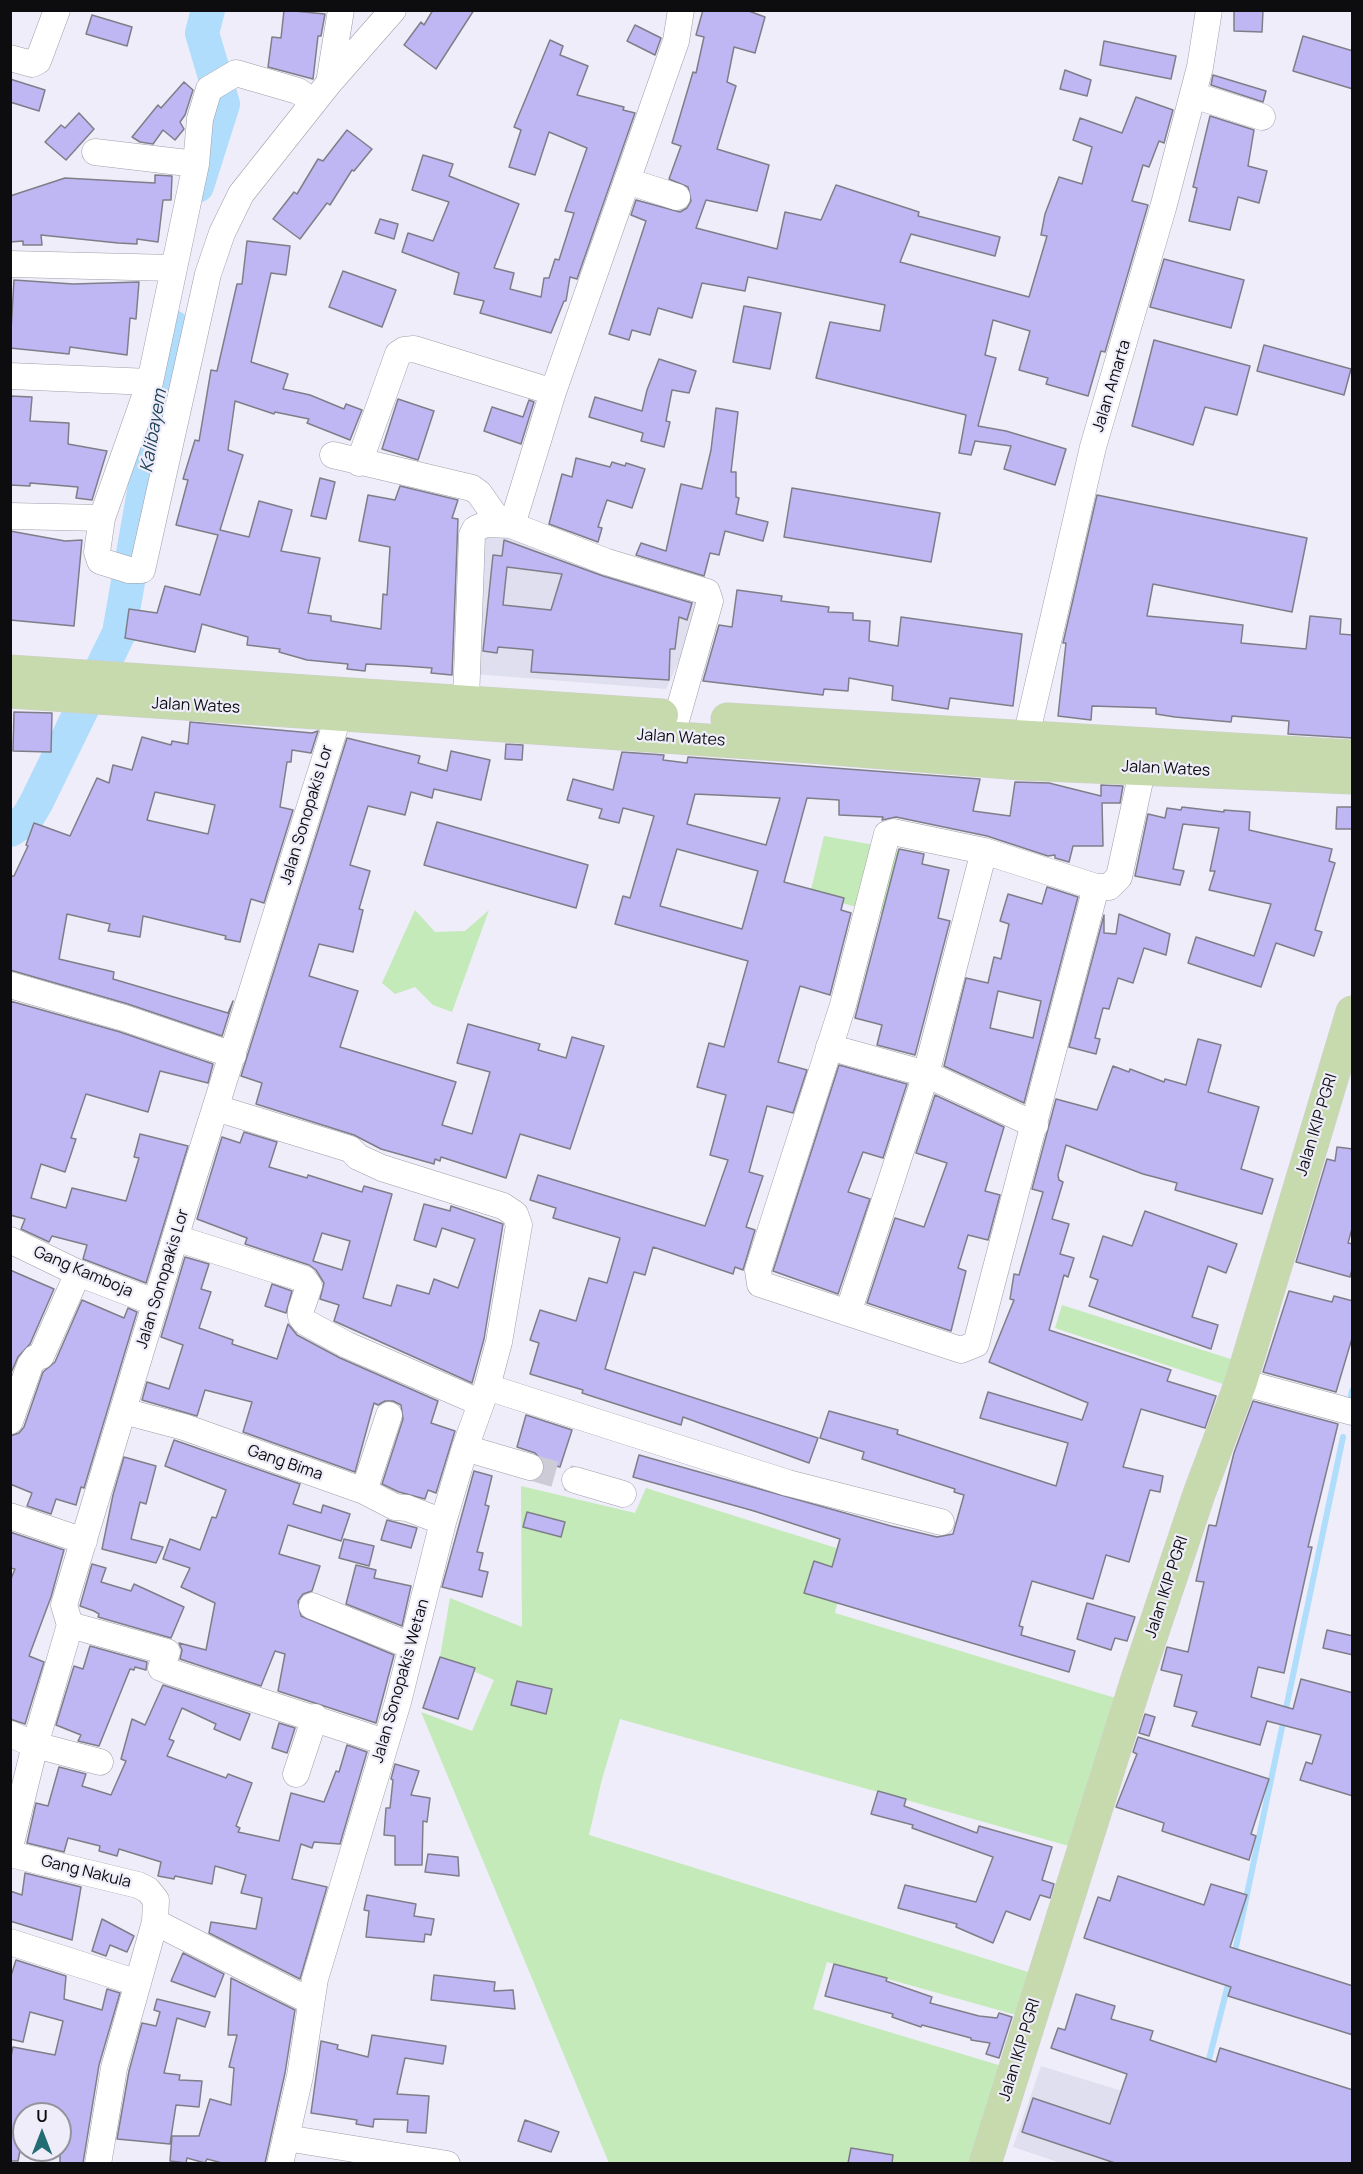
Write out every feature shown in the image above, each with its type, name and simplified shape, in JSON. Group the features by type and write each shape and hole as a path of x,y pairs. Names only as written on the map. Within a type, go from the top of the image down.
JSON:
{"main road":[{"name":"Jalan Wates","path":"10,671 58,684 143,690 466,701 677,717 1022,751 1143,767 1353,778"},
{"name":"Jalan Wates","path":"10,692 58,684"},
{"name":"Jalan Wates","path":"143,690 339,714 1022,751 1353,756"},
{"name":"Jalan IKIP PGRI","path":"985,2163 1140,1669 1198,1494 1241,1382 1353,1012"}],"street":[{"path":"10,58 32,64 38,61 57,10"},
{"path":"321,93 341,10"},
{"path":"321,93 298,91 236,74 209,89 200,119 196,164 150,382 102,518 99,559 130,570 142,570 208,274 222,233 242,194 321,93 393,10"},
{"path":"512,525 553,393 676,41 681,10"},
{"name":"Jalan Amarta","path":"1022,751 1093,447 1138,301 1192,95 1209,10"},
{"path":"1192,95 1262,117"},
{"path":"95,153 196,164"},
{"path":"627,181 677,197"},
{"path":"10,264 173,268"},
{"path":"359,463 398,354 405,350 414,349 553,393"},
{"path":"10,376 150,382"},
{"path":"333,455 472,488 498,520 608,562 709,595 710,601 677,717"},
{"path":"10,516 102,518"},
{"path":"466,701 472,535 475,529 486,524 512,525"},
{"name":"Jalan Sonopakis Lor","path":"10,1847 35,1746 70,1625 64,1605 339,714"},
{"path":"1096,887 976,1344 961,1350 760,1284 758,1275 843,1005 887,834 893,832 984,850 1096,887 1109,887 1119,877 1143,767"},
{"path":"848,1313 926,1074 984,850"},
{"path":"10,985 124,1018 233,1055"},
{"path":"829,1047 926,1074 1035,1125"},
{"name":"Jalan Sonopakis Wetan","path":"216,1108 350,1149 358,1157 382,1168 503,1206 515,1214 519,1225 500,1342 443,1522 398,1702 315,1979 300,2076 280,2163"},
{"path":"176,1238 304,1278 309,1286 301,1314 305,1322 347,1345 484,1395 788,1483 941,1522"},
{"name":"Gang Kamboja","path":"10,1240 78,1273 156,1303"},
{"path":"10,1422 30,1365 35,1358 41,1356 78,1273"},
{"path":"1241,1382 1353,1412"},
{"name":"Gang Bima","path":"123,1411 184,1427 364,1491 389,1505 407,1508 443,1522"},
{"path":"364,1491 389,1415"},
{"path":"465,1448 530,1467"},
{"path":"575,1480 623,1494"},
{"path":"10,1516 84,1541"},
{"path":"312,1606 411,1646"},
{"path":"70,1625 167,1652 161,1668 171,1672 315,1717 385,1742"},
{"path":"296,1774 315,1717"},
{"path":"10,1734 35,1746 100,1762"},
{"name":"Gang Nakula","path":"10,1854 138,1885 148,1890 155,1911 310,2001"},
{"path":"98,2163 114,2068 155,1911"},
{"path":"10,1942 138,1983"},
{"path":"286,2139 447,2163"}],"shaded area":[{"path":"497,528 704,595 704,607 666,689 474,674 474,540"},
{"path":"1041,2066 1352,2163 1061,2163 1013,2147"}],"green space":[{"path":"824,836 902,850 885,915 810,894"},
{"path":"415,910 435,932 465,931 489,910 452,1012 433,1005 415,987 395,994 382,983"},
{"path":"1062,1305 1240,1362 1232,1387 1055,1328"},
{"path":"521,1486 635,1513 646,1488 849,1552 835,1613 1122,1700 1083,1850 620,1719 602,1779 589,1835 1041,1976 1027,2018 827,1962 813,2009 1015,2070 983,2163 609,2163 421,1712 472,1731 494,1680 440,1657 450,1598 522,1627"}],"building":[{"path":"284,10 325,14 321,36 318,36 313,79 268,67 272,37 281,38"},
{"path":"433,10 474,10 436,69 404,45 421,22 424,25"},
{"path":"703,10 746,10 765,17 755,53 734,47 727,82 736,86 717,149 769,165 757,211 706,200 696,228 777,249 785,212 821,220 836,185 919,212 918,216 1000,237 995,256 911,234 900,262 1029,297 1047,236 1041,235 1045,214 1059,177 1082,184 1092,147 1073,140 1080,118 1122,133 1136,97 1173,110 1164,143 1159,141 1149,167 1143,165 1132,201 1148,205 1105,352 1101,351 1088,396 1046,384 1048,378 1019,370 1030,331 993,320 985,355 996,358 978,426 1006,431 1066,449 1055,485 1004,469 1011,446 975,441 971,455 959,453 966,415 816,378 830,322 880,331 885,305 748,277 745,291 702,283 692,318 658,308 650,335 632,330 629,340 609,334 646,221 631,215 636,200 680,212 687,208 691,201 688,187 669,179 681,146 672,143 693,72 696,73 704,37 696,35"},
{"path":"1234,10 1263,10 1262,32 1234,31"},
{"path":"92,15 132,27 127,46 86,34"},
{"path":"635,25 661,38 655,55 627,41"},
{"path":"1303,36 1353,51 1353,89 1293,71"},
{"path":"550,40 563,46 560,55 588,66 577,95 624,107 623,110 635,113 577,279 570,277 566,301 564,301 551,333 480,313 484,301 454,294 459,273 402,252 408,233 433,241 449,202 412,190 423,155 453,164 449,176 519,204 494,268 514,273 510,289 541,297 544,278 549,278 555,259 559,260 574,213 565,211 587,148 549,132 535,175 509,167 521,130 514,127"},
{"path":"1104,41 1176,56 1171,79 1100,65"},
{"path":"1065,70 1091,80 1087,96 1060,89"},
{"path":"1213,75 1266,91 1263,102 1211,85"},
{"path":"10,79 45,90 39,111 10,102"},
{"path":"184,82 193,90 185,115 180,122 184,129 175,140 163,130 153,144 140,142 132,137 158,105 161,108"},
{"path":"79,113 94,129 66,160 45,142 61,125 65,128"},
{"path":"1210,116 1254,130 1248,166 1267,171 1259,203 1238,197 1230,230 1189,221 1197,188 1193,187"},
{"path":"347,130 372,149 354,171 352,170 330,205 327,203 300,239 273,219 294,192 297,194 318,159 323,161"},
{"path":"155,175 172,176 171,200 163,200 158,242 137,239 137,244 118,243 41,235 42,245 23,245 23,241 10,242 10,196 65,178 155,183"},
{"path":"380,219 398,224 394,239 375,233"},
{"path":"247,241 290,246 286,275 271,273 251,362 288,374 283,389 310,395 344,409 346,404 362,410 350,440 307,423 309,419 275,412 274,414 235,401 228,450 243,455 220,530 249,537 259,501 292,510 281,551 320,558 308,613 331,616 331,621 381,629 383,594 387,595 390,547 359,541 368,495 395,500 400,486 458,500 452,518 458,519 452,675 431,673 432,668 404,666 366,664 365,671 347,669 348,664 307,660 279,652 280,649 247,645 248,637 202,624 195,652 125,638 129,609 157,613 165,586 200,595 218,535 176,525 188,480 183,479 195,440 199,441 211,370 217,371 237,284 242,284"},
{"path":"1164,259 1244,280 1231,328 1150,307"},
{"path":"343,271 396,290 382,327 329,307"},
{"path":"14,280 73,284 139,282 136,319 130,318 127,355 70,347 69,354 10,348"},
{"path":"744,306 781,313 770,369 733,362"},
{"path":"1154,340 1250,366 1237,415 1205,407 1193,445 1132,426"},
{"path":"1264,345 1351,369 1344,395 1257,371"},
{"path":"659,359 696,371 689,393 672,390 666,421 670,422 664,447 641,441 643,433 589,417 595,397 642,411"},
{"path":"10,396 32,397 30,421 69,423 68,444 107,451 92,500 76,498 78,487 30,483 30,486 10,485"},
{"path":"398,399 434,411 418,460 382,449"},
{"path":"529,400 534,402 521,444 484,431 492,407 523,417"},
{"path":"716,408 738,412 731,472 736,472 736,497 739,498 736,514 768,522 763,541 725,531 719,555 710,553 704,576 636,555 641,543 666,551 681,484 702,489 711,450"},
{"path":"576,458 610,467 612,462 625,466 626,463 645,469 632,508 607,500 598,527 602,528 598,542 549,524 562,474 572,477"},
{"path":"320,478 335,482 326,519 311,516"},
{"path":"792,488 940,513 931,562 784,537"},
{"path":"1097,495 1307,538 1292,612 1153,584 1147,616 1243,625 1241,643 1306,649 1310,616 1341,619 1340,634 1353,635 1353,738 1288,734 1289,721 1232,716 1231,722 1175,717 1156,714 1156,708 1092,706 1091,720 1058,716 1066,643 1063,643"},
{"path":"10,531 65,541 82,540 74,626 10,620"},
{"path":"504,540 603,576 692,603 687,620 679,617 675,649 670,649 669,680 531,672 533,650 498,647 497,653 483,651 493,555 502,556","holes":["507,567 562,574 551,610 503,605"]},
{"path":"737,590 782,596 781,601 829,607 828,612 853,613 853,620 870,621 869,641 898,646 901,617 1022,634 1013,706 950,698 948,709 892,700 893,686 849,678 848,691 824,689 823,695 703,681 719,625 732,627"},
{"path":"14,712 52,713 51,752 13,751"},
{"path":"190,722 312,733 318,731 311,753 292,750 291,762 287,762 280,807 293,810 264,903 251,899 240,942 225,939 226,936 143,916 140,937 108,931 110,924 67,914 59,959 114,972 113,979 228,1013 233,1001 222,1036 128,1004 10,970 10,876 14,876 28,846 26,845 34,823 70,836 97,778 109,783 113,765 132,770 142,737 171,745 172,741 188,744","holes":["155,792 215,805 208,834 147,820"]},
{"path":"347,738 420,756 418,763 447,771 451,751 490,760 481,800 434,789 432,798 411,792 405,815 368,806 350,865 370,871 359,909 363,910 353,952 319,944 309,976 358,991 340,1047 456,1082 442,1125 472,1134 490,1072 457,1063 468,1024 540,1044 538,1050 566,1058 572,1037 604,1046 570,1149 520,1134 506,1178 441,1157 440,1161 435,1159 434,1164 381,1149 354,1135 256,1104 262,1083 241,1076"},
{"path":"506,744 523,745 522,760 505,759"},
{"path":"622,752 664,755 663,760 687,763 688,757 980,779 973,811 1010,816 1015,782 1049,783 1101,796 1101,785 1123,786 1120,803 1102,803 1103,846 1073,846 1069,862 1055,858 1055,855 1048,856 987,836 896,817 882,820 883,817 839,815 839,800 807,798 784,882 844,898 841,910 851,913 830,995 800,986 778,1062 807,1070 793,1113 767,1106 749,1172 763,1176 746,1227 755,1230 743,1270 735,1267 733,1274 653,1247 645,1275 634,1272 605,1369 818,1438 809,1463 683,1417 681,1425 582,1393 583,1390 530,1374 539,1343 530,1340 540,1310 576,1321 589,1278 607,1283 620,1238 553,1218 556,1208 530,1200 538,1175 705,1226 728,1160 710,1155 726,1095 697,1087 709,1043 724,1047 748,961 615,924 623,896 630,898 654,816 623,808 619,823 599,818 602,809 567,800 573,779 613,790","holes":["695,794 780,798 766,845 687,824","677,849 758,871 742,929 660,906"]},
{"path":"1182,807 1224,812 1224,810 1250,812 1249,830 1332,849 1329,861 1335,863 1315,930 1322,932 1314,956 1276,943 1261,987 1188,963 1196,937 1254,956 1271,904 1209,890 1215,871 1210,871 1219,828 1183,824 1173,869 1184,871 1180,885 1135,876 1148,814 1165,818 1167,808 1181,810"},
{"path":"1337,807 1353,807 1353,829 1336,829"},
{"path":"437,822 588,865 576,908 424,865"},
{"path":"899,849 924,854 922,864 949,870 938,918 950,921 915,1055 877,1045 882,1025 855,1018"},
{"path":"1047,887 1078,897 1024,1103 944,1066 966,978 988,983 994,957 1001,959 1009,924 1000,921 1008,894 1042,904","holes":["998,991 1041,1001 1033,1038 990,1028"]},
{"path":"1119,914 1170,934 1166,955 1144,948 1133,983 1118,978 1109,1009 1103,1008 1095,1038 1100,1039 1096,1054 1069,1047 1104,915 1104,933 1116,934"},
{"path":"10,1001 120,1032 213,1064 208,1083 160,1071 148,1112 86,1094 71,1138 76,1139 65,1172 41,1164 31,1198 66,1208 72,1188 126,1201 139,1158 134,1157 140,1134 188,1146 146,1283 83,1259 87,1245 52,1236 49,1242 21,1229 25,1219 10,1215"},
{"path":"1198,1039 1221,1045 1208,1092 1259,1107 1241,1169 1273,1179 1262,1214 1175,1190 1177,1183 1143,1174 1066,1145 1058,1175 1059,1180 1063,1182 1052,1219 1069,1224 1060,1254 1074,1258 1068,1277 1064,1275 1049,1330 1171,1370 1167,1381 1216,1396 1205,1428 1141,1409 1123,1467 1163,1476 1160,1492 1150,1490 1129,1562 1106,1555 1093,1599 1032,1581 1019,1626 1023,1627 1021,1635 1075,1651 1069,1672 804,1593 814,1561 832,1567 840,1539 754,1511 633,1477 639,1455 891,1526 937,1537 953,1534 964,1495 954,1492 955,1489 862,1459 864,1452 820,1438 829,1411 898,1430 897,1434 1056,1486 1068,1443 980,1418 988,1392 1082,1420 1088,1403 989,1362 1014,1300 1010,1299 1014,1274 1019,1275 1043,1192 1032,1189 1056,1099 1097,1110 1113,1066 1129,1072 1130,1069 1164,1082 1165,1079 1186,1085"},
{"path":"839,1065 907,1084 883,1158 863,1152 848,1192 870,1199 838,1294 773,1271"},
{"path":"935,1095 1004,1127 985,1191 1000,1195 988,1240 968,1235 958,1268 966,1271 951,1331 867,1303 895,1218 924,1227 947,1163 916,1153"},
{"path":"244,1132 277,1142 269,1167 307,1178 308,1175 362,1192 364,1186 392,1194 363,1298 391,1306 397,1285 429,1294 434,1279 458,1288 475,1239 442,1228 436,1247 414,1240 424,1204 450,1211 451,1206 503,1224 484,1339 472,1383 334,1321 339,1305 320,1299 324,1283 316,1270 309,1265 245,1244 247,1238 197,1219 222,1137 240,1143","holes":["322,1233 350,1241 342,1270 313,1261"]},
{"path":"1337,1147 1353,1149 1353,1225 1348,1243 1353,1244 1353,1266 1350,1277 1296,1262 1327,1159 1335,1161"},
{"path":"1145,1211 1237,1244 1226,1273 1208,1266 1192,1317 1218,1325 1211,1349 1089,1306 1098,1280 1090,1277 1103,1236 1132,1246"},
{"path":"185,1257 209,1264 201,1289 211,1292 199,1328 233,1340 232,1344 277,1359 288,1324 297,1335 340,1358 438,1401 431,1423 455,1431 436,1493 428,1490 425,1499 399,1492 382,1484 403,1419 401,1405 393,1401 385,1401 378,1405 374,1403 355,1472 243,1432 252,1402 205,1390 197,1416 142,1400 147,1382 169,1389 183,1345 161,1337"},
{"path":"10,1270 54,1289 30,1344 18,1357 10,1375"},
{"path":"272,1284 292,1291 286,1313 265,1306"},
{"path":"1289,1291 1332,1302 1334,1296 1353,1301 1353,1335 1336,1392 1263,1372"},
{"path":"82,1300 124,1318 128,1308 137,1312 84,1488 81,1487 76,1505 56,1499 51,1514 27,1506 32,1493 10,1484 10,1436 19,1433 24,1427 43,1372 55,1362"},
{"path":"1253,1401 1338,1424 1308,1547 1312,1547 1284,1673 1258,1667 1251,1697 1293,1709 1301,1679 1353,1693 1353,1796 1300,1780 1306,1762 1312,1764 1321,1735 1267,1721 1260,1745 1192,1726 1197,1712 1174,1706 1182,1675 1161,1670 1167,1647 1188,1652 1204,1582 1196,1581 1209,1525 1216,1526 1234,1453"},
{"path":"526,1415 572,1430 560,1467 544,1463 535,1453 517,1447"},
{"path":"174,1440 300,1484 293,1504 321,1513 323,1505 350,1514 341,1541 288,1525 279,1554 320,1566 312,1591 303,1594 298,1601 301,1616 394,1655 376,1723 278,1691 285,1654 275,1651 261,1686 180,1659 182,1650 179,1643 206,1650 215,1603 181,1587 190,1568 163,1559 170,1539 200,1550 212,1517 216,1518 226,1490 165,1466"},
{"path":"124,1457 156,1466 146,1504 140,1502 131,1539 163,1547 156,1563 102,1549 113,1495"},
{"path":"474,1471 492,1476 485,1505 489,1506 477,1552 483,1553 479,1570 488,1572 482,1597 442,1587"},
{"path":"527,1512 565,1522 561,1537 523,1527"},
{"path":"387,1520 417,1528 411,1548 381,1540"},
{"path":"10,1532 64,1550 51,1597 29,1656 44,1662 25,1724 10,1719 10,1581 15,1569 10,1568"},
{"path":"344,1539 374,1546 369,1566 339,1558"},
{"path":"92,1564 106,1568 101,1582 131,1591 134,1584 184,1607 171,1638 98,1617 99,1614 80,1606"},
{"path":"356,1565 376,1570 374,1578 411,1586 402,1626 346,1604"},
{"path":"1087,1603 1135,1617 1127,1641 1115,1638 1111,1650 1077,1639"},
{"path":"1327,1630 1353,1636 1353,1655 1323,1648"},
{"path":"90,1646 147,1662 146,1670 135,1667 134,1670 130,1669 99,1746 78,1741 81,1735 56,1725 74,1666 83,1669"},
{"path":"440,1657 475,1668 458,1719 423,1708"},
{"path":"517,1681 552,1689 546,1714 511,1705"},
{"path":"163,1685 250,1714 240,1740 214,1729 216,1724 182,1708 169,1739 174,1741 167,1756 226,1778 228,1774 252,1783 236,1826 240,1828 238,1832 279,1841 291,1793 324,1802 336,1771 339,1772 347,1745 367,1752 340,1844 314,1842 312,1848 301,1844 292,1879 327,1887 300,1979 209,1933 211,1922 256,1929 262,1898 241,1893 246,1875 215,1866 212,1884 175,1876 174,1879 158,1876 161,1862 119,1849 117,1856 99,1851 100,1846 68,1838 64,1852 27,1843 36,1803 48,1806 59,1767 86,1774 82,1786 111,1795 126,1761 121,1759 132,1719 145,1725"},
{"path":"1145,1714 1155,1717 1149,1736 1139,1733"},
{"path":"279,1723 295,1728 287,1753 272,1748"},
{"path":"1138,1737 1269,1779 1251,1834 1256,1836 1249,1860 1162,1831 1164,1823 1116,1807 1137,1754 1133,1752"},
{"path":"395,1764 419,1771 411,1795 430,1798 427,1822 423,1821 422,1865 395,1865 395,1836 384,1835 386,1808 390,1808 393,1780 391,1779"},
{"path":"878,1791 906,1799 904,1806 977,1833 979,1826 1052,1847 1042,1880 1054,1884 1050,1898 1040,1895 1030,1920 1006,1911 993,1943 956,1927 957,1924 898,1908 905,1885 976,1902 993,1857 912,1828 913,1825 871,1814"},
{"path":"428,1854 458,1857 459,1876 425,1872"},
{"path":"25,1873 81,1887 72,1940 10,1921 10,1891 22,1895"},
{"path":"1118,1876 1204,1905 1211,1884 1247,1895 1230,1947 1353,1986 1353,2035 1228,1996 1231,1987 1084,1938 1098,1897 1110,1901"},
{"path":"367,1895 416,1904 414,1916 434,1919 431,1935 425,1934 424,1942 366,1937 369,1911 364,1910"},
{"path":"102,1919 134,1936 127,1952 110,1945 106,1956 92,1951"},
{"path":"183,1953 224,1974 215,1997 171,1981"},
{"path":"16,1960 66,1976 64,1999 102,2010 107,1989 120,1993 99,2065 83,2163 60,2163 72,2162 72,2102 12,2102 12,2161 10,2161 10,2061 13,2047 55,2055 63,2021 30,2012 23,2042 10,2039 10,1979"},
{"path":"834,1964 887,1978 886,1981 932,1997 930,2003 979,2016 997,2018 999,2013 1012,2017 999,2058 986,2054 990,2043 971,2040 971,2038 922,2025 921,2027 892,2017 893,2014 825,1996"},
{"path":"434,1975 495,1982 494,1991 513,1990 515,2009 431,2000"},
{"path":"231,1978 295,2010 285,2073 265,2163 222,2163 207,2159 205,2163 187,2158 186,2163 170,2161 172,2136 199,2136 210,2099 231,2105 234,2068 229,2067 237,2035 228,2035"},
{"path":"1076,1994 1115,2006 1111,2019 1153,2031 1150,2040 1216,2062 1220,2048 1353,2090 1353,2163 1115,2163 1022,2132 1033,2098 1110,2124 1127,2074 1051,2048 1058,2028 1065,2030"},
{"path":"157,1999 210,2012 205,2027 177,2018 164,2073 180,2075 179,2080 202,2081 199,2107 176,2105 170,2144 117,2139 129,2071 142,2023 156,2026 160,2012 154,2010"},
{"path":"372,2035 446,2046 443,2064 405,2058 397,2094 429,2096 426,2133 407,2132 408,2120 374,2119 373,2127 356,2124 357,2120 311,2113 321,2041 338,2045 337,2049 368,2057"},
{"path":"525,2120 559,2132 551,2152 518,2141"},
{"path":"851,2148 893,2155 892,2163 848,2163"}],"waterway":[{"name":"Kalibayem","path":"197,186 223,104 202,33 208,10"},
{"name":"Kalibayem","path":"10,830 26,820 36,803 119,633 173,327"},
{"path":"1349,1405 1352,1391"},
{"path":"1234,1956 1343,1437"},
{"path":"1207,2067 1229,1981"}],"tunnel":[{"path":"530,1467 575,1480"}]}
